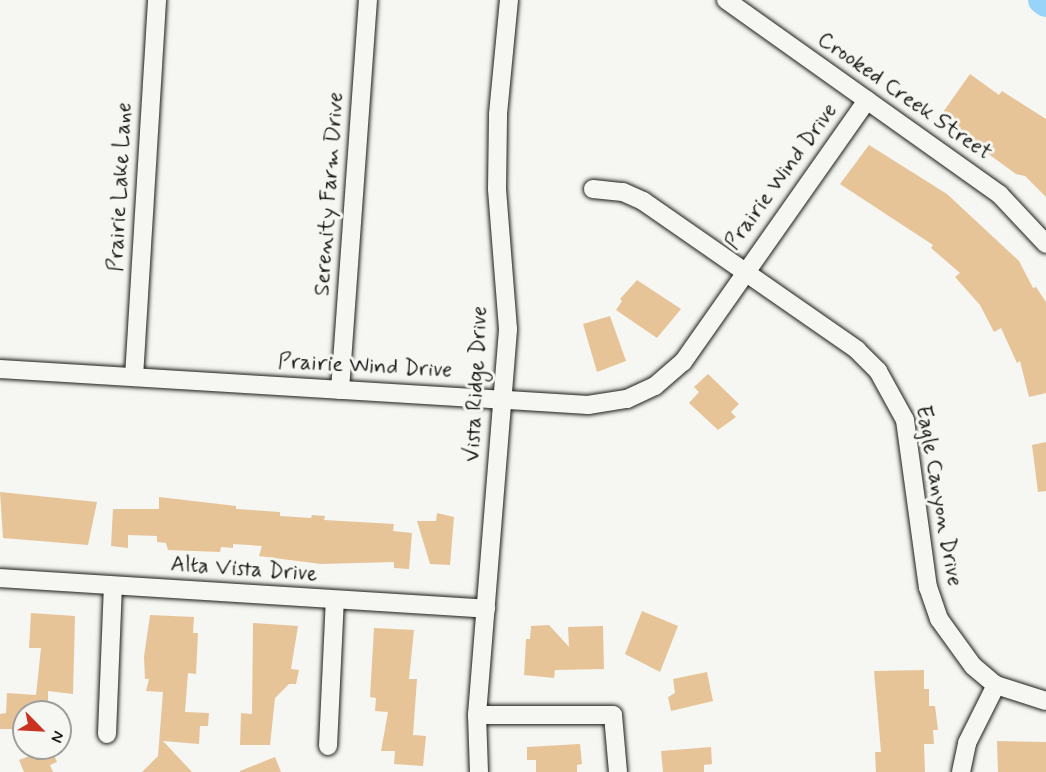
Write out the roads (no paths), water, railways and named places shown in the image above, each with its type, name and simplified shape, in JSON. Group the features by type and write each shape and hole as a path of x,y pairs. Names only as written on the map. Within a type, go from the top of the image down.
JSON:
{"street":[{"name":"Prairie Lake Lane","path":"134,377 157,0"},
{"name":"Serenity Farm Drive","path":"340,390 368,0"},
{"name":"Vista Ridge Drive","path":"479,772 477,715 508,329 497,189 498,114 509,0"},
{"name":"Crooked Creek Street","path":"726,0 1000,195 1046,244"},
{"name":"Prairie Wind Drive","path":"0,369 340,390 502,397 588,405 627,399 654,386 683,362 743,273 867,100"},
{"name":"Eagle Canyon Drive","path":"593,189 623,192 643,201 743,273 857,350 891,388 905,420 928,587 939,619 973,666 996,685 1046,700"},
{"name":"Alta Vista Drive","path":"0,578 486,609"},
{"path":"107,734 113,586"},
{"path":"328,746 335,600"},
{"path":"961,772 967,743 996,685"},
{"path":"477,715 613,715 618,772"}],"waterway":[{"path":"1042,0 1046,3"}]}
